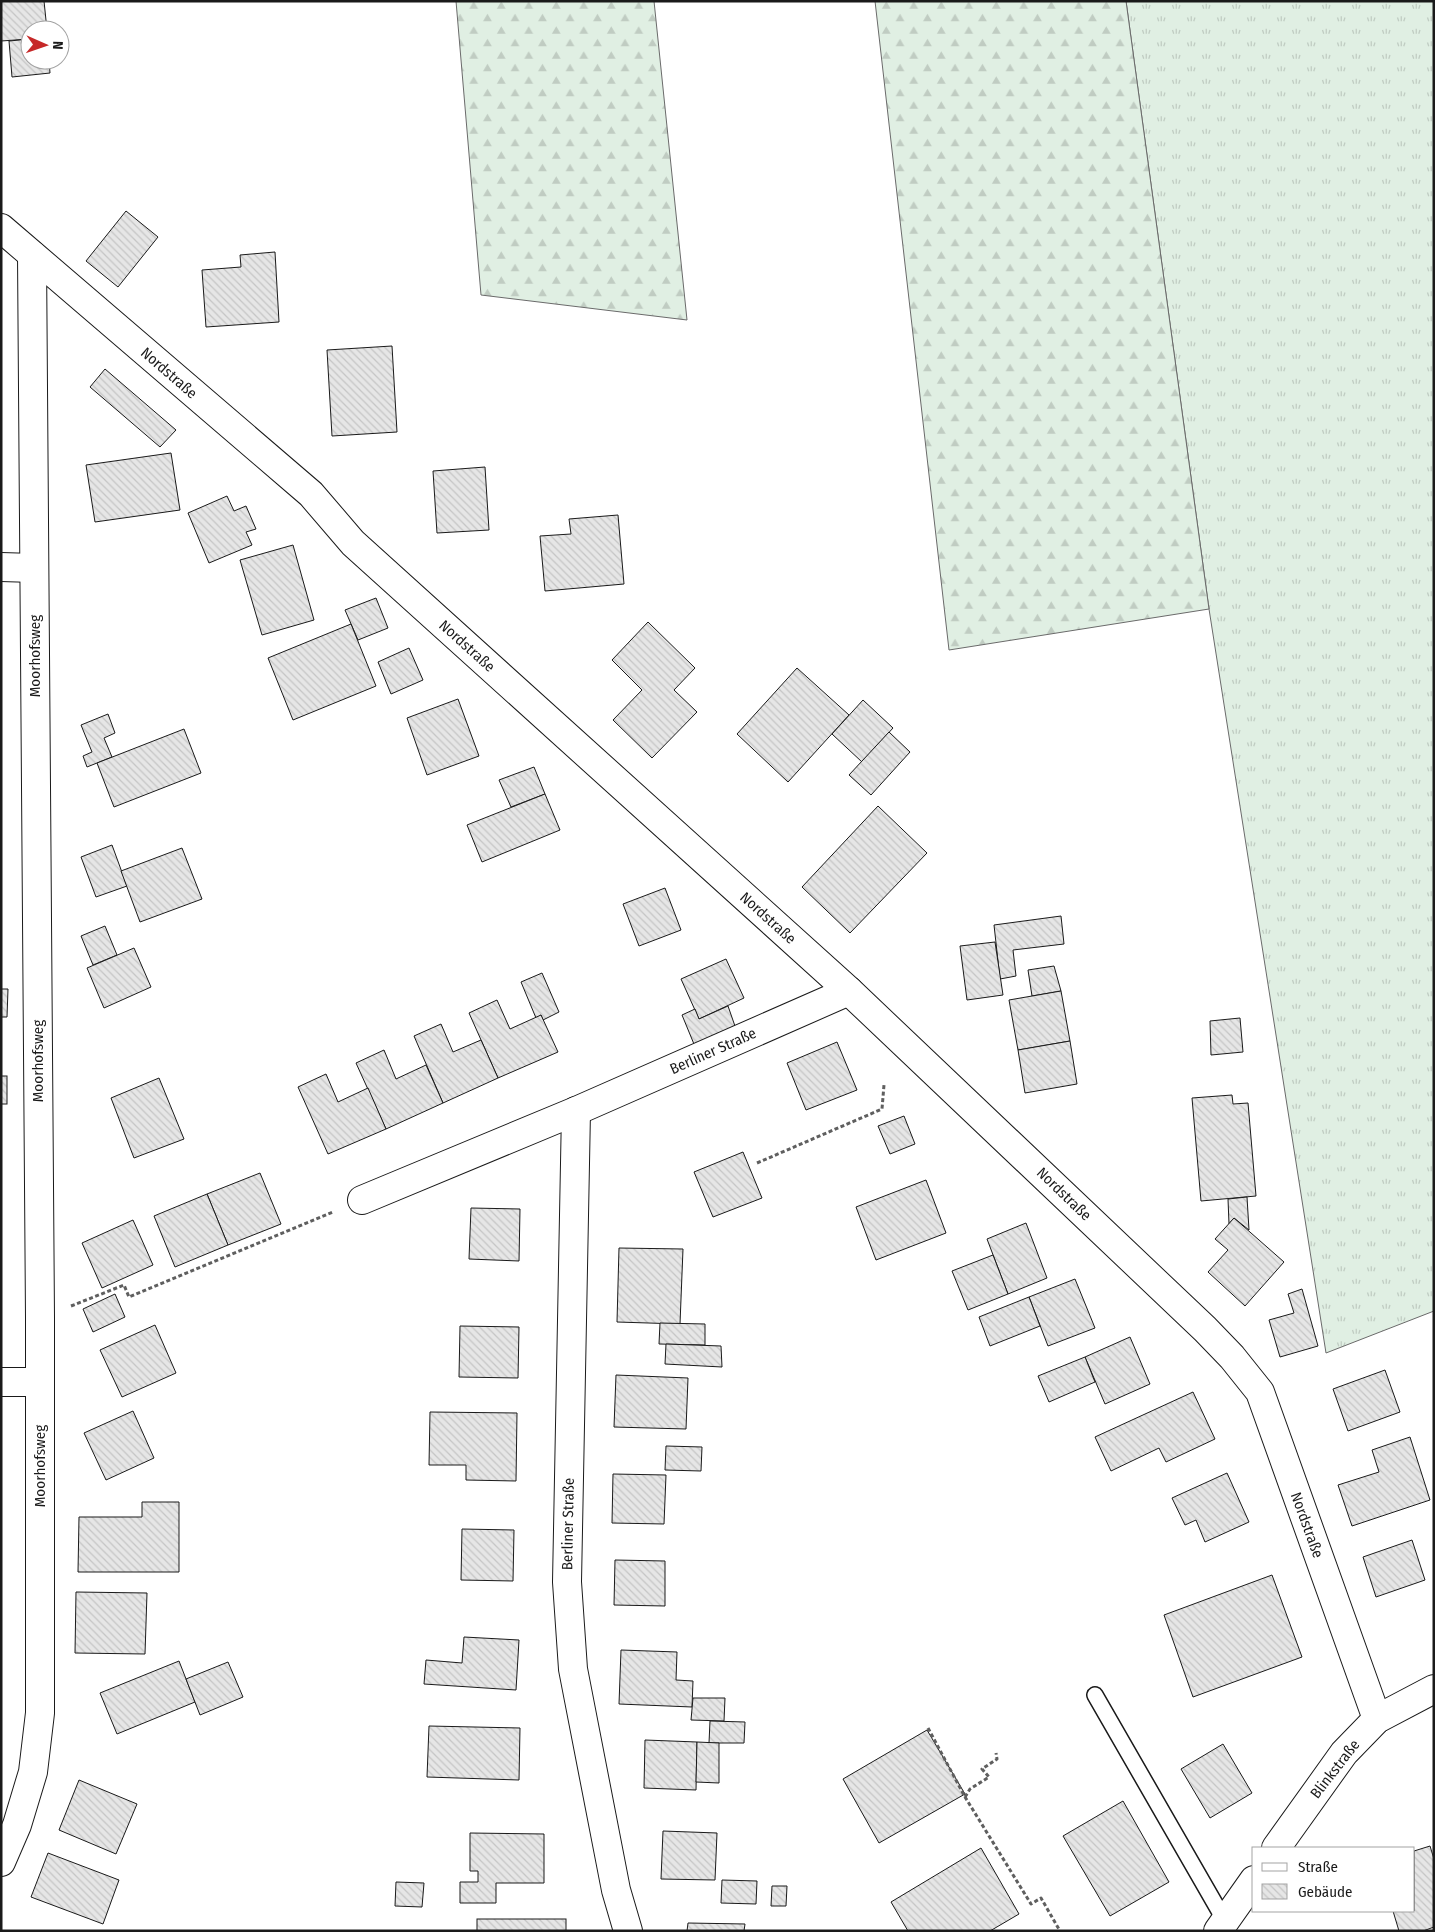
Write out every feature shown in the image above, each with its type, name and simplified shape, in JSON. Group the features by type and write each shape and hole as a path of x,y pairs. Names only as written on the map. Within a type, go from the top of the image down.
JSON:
{"street":[{"name":"Nordstraße","path":"1,228 311,494 353,543 849,991 1205,1329 1232,1357 1260,1392 1378,1719"},
{"name":"Moorhofsweg","path":"1,1862 17,1825 33,1772 40,1713 40,1318 32,255"},
{"path":"1,567 34,568"},
{"name":"Berliner Straße","path":"362,1200 576,1111 849,991"},
{"name":"Berliner Straße","path":"576,1111 567,1582 573,1669 616,1890 628,1931"},
{"path":"1,1382 40,1382"},
{"name":"Blinkstraße","path":"1277,1847 1344,1753 1378,1719 1434,1689"},
{"path":"1221,1926 1252,1883"}],"lane":[{"path":"1095,1695 1221,1926"}],"path":[{"path":"756,1163 882,1109 884,1084"},
{"path":"40,1318 124,1285 129,1297 362,1200"},
{"path":"928,1728 965,1797 1031,1904 1041,1898 1060,1931"},
{"path":"965,1797 970,1789 989,1777 982,1769 997,1759 996,1753"}],"green space":[{"path":"456,1 654,1 687,320 481,295"},
{"path":"875,1 1126,1 1209,609 949,650"},
{"path":"1126,1 1434,1 1434,1311 1326,1353 1209,609"}],"building":[{"path":"1,1 44,1 46,20 20,20 20,40 1,41"},
{"path":"20,40 20,70 50,70 50,73 12,77 9,41"},
{"path":"126,211 158,237 118,287 86,261"},
{"path":"275,252 279,322 206,327 202,270 241,267 240,255"},
{"path":"392,346 397,432 332,436 327,350"},
{"path":"105,369 176,430 160,447 90,387"},
{"path":"171,453 180,510 95,522 86,465"},
{"path":"485,467 489,530 437,533 433,471"},
{"path":"227,496 234,511 246,506 256,529 246,532 252,545 209,563 188,513"},
{"path":"618,515 624,584 545,591 540,536 571,534 569,519"},
{"path":"293,545 314,620 262,635 240,560"},
{"path":"376,598 388,628 358,640 345,610"},
{"path":"648,622 695,668 674,690 697,712 652,758 613,720 642,690 612,660"},
{"path":"351,624 376,686 293,720 268,658"},
{"path":"409,648 423,680 391,694 378,662"},
{"path":"797,668 849,715 788,782 737,734"},
{"path":"458,699 479,756 427,775 407,718"},
{"path":"863,700 893,728 862,762 832,734"},
{"path":"108,714 115,733 104,738 112,757 87,767 83,756 92,752 81,725"},
{"path":"184,729 201,773 114,807 97,763"},
{"path":"889,732 910,752 871,795 849,775"},
{"path":"534,767 545,794 511,807 499,780"},
{"path":"545,794 560,830 482,862 467,825"},
{"path":"878,806 927,853 850,933 802,887"},
{"path":"112,845 127,886 96,897 81,857"},
{"path":"182,848 202,899 140,922 121,871"},
{"path":"665,888 681,930 639,946 623,904"},
{"path":"1061,916 1064,944 1013,950 1016,976 1000,979 994,925"},
{"path":"105,926 117,955 93,965 81,936"},
{"path":"995,942 1003,995 967,1000 960,946"},
{"path":"134,948 151,987 104,1008 87,968"},
{"path":"726,959 744,998 699,1019 681,979"},
{"path":"1054,966 1061,991 1032,996 1028,970"},
{"path":"542,973 559,1012 543,1020 541,1015 536,1018 521,982"},
{"path":"1,989 8,989 7,1017 1,1017"},
{"path":"1061,991 1070,1041 1018,1050 1009,1000"},
{"path":"497,1000 510,1029 541,1015 558,1052 498,1078 469,1013"},
{"path":"728,1006 736,1029 696,1049 682,1015 695,1009 699,1019"},
{"path":"1240,1018 1243,1052 1211,1055 1210,1021"},
{"path":"441,1024 453,1052 481,1040 498,1078 443,1103 414,1036"},
{"path":"1070,1041 1077,1084 1025,1093 1018,1050"},
{"path":"837,1042 857,1090 806,1110 787,1063"},
{"path":"384,1050 396,1079 426,1065 443,1103 386,1129 356,1063"},
{"path":"326,1074 338,1102 368,1088 386,1129 328,1154 298,1087"},
{"path":"1,1076 7,1076 7,1104 1,1104"},
{"path":"159,1078 184,1139 134,1158 111,1098"},
{"path":"1232,1095 1233,1104 1248,1103 1256,1196 1201,1201 1192,1098"},
{"path":"904,1116 915,1144 890,1154 878,1126"},
{"path":"743,1152 762,1198 713,1217 694,1172"},
{"path":"260,1173 281,1224 228,1245 207,1194"},
{"path":"926,1180 946,1233 876,1260 856,1207"},
{"path":"207,1194 228,1245 175,1267 154,1216"},
{"path":"1247,1197 1249,1230 1234,1218 1229,1224 1228,1199"},
{"path":"471,1208 520,1209 519,1261 469,1259"},
{"path":"1234,1218 1284,1262 1245,1306 1208,1272 1228,1250 1215,1239"},
{"path":"133,1220 153,1265 102,1288 82,1243"},
{"path":"1026,1223 1047,1278 1008,1294 987,1239"},
{"path":"619,1248 683,1249 680,1324 617,1322"},
{"path":"993,1255 1008,1294 968,1310 952,1271"},
{"path":"1075,1279 1095,1328 1048,1346 1029,1297"},
{"path":"1302,1289 1318,1346 1280,1357 1269,1320 1294,1313 1288,1294"},
{"path":"115,1294 125,1317 93,1332 83,1309"},
{"path":"1029,1297 1040,1326 990,1346 979,1317"},
{"path":"660,1323 705,1324 705,1345 659,1344"},
{"path":"155,1325 176,1373 122,1397 100,1350"},
{"path":"460,1326 519,1327 518,1378 459,1377"},
{"path":"1130,1337 1150,1384 1105,1404 1085,1357"},
{"path":"666,1344 721,1346 722,1367 665,1364"},
{"path":"1085,1357 1095,1382 1049,1402 1038,1376"},
{"path":"1385,1370 1400,1412 1348,1431 1333,1389"},
{"path":"616,1375 688,1378 686,1429 614,1427"},
{"path":"1193,1392 1215,1439 1166,1462 1159,1448 1111,1471 1095,1437"},
{"path":"133,1411 154,1458 106,1480 84,1433"},
{"path":"430,1412 517,1413 516,1481 466,1480 466,1465 429,1465"},
{"path":"1410,1437 1430,1500 1352,1526 1338,1485 1379,1472 1372,1450"},
{"path":"666,1446 702,1447 701,1471 665,1470"},
{"path":"1227,1473 1249,1522 1205,1542 1196,1520 1185,1525 1172,1498"},
{"path":"613,1474 666,1475 664,1524 612,1523"},
{"path":"142,1502 179,1502 179,1572 78,1572 79,1517 142,1517"},
{"path":"462,1529 514,1530 513,1581 461,1580"},
{"path":"1412,1540 1425,1580 1376,1597 1363,1557"},
{"path":"615,1560 665,1561 665,1606 614,1605"},
{"path":"1272,1575 1302,1657 1193,1697 1164,1615"},
{"path":"76,1592 147,1593 145,1654 75,1653"},
{"path":"464,1637 519,1640 516,1690 424,1684 426,1660 462,1663"},
{"path":"621,1650 677,1652 676,1680 693,1681 692,1707 619,1704"},
{"path":"179,1661 195,1702 117,1734 100,1693"},
{"path":"228,1662 243,1697 200,1715 186,1679"},
{"path":"693,1698 725,1698 724,1721 691,1720"},
{"path":"710,1721 745,1722 744,1743 709,1743"},
{"path":"429,1726 520,1728 519,1780 427,1777"},
{"path":"927,1730 965,1794 879,1843 843,1779"},
{"path":"645,1740 697,1742 696,1790 644,1788"},
{"path":"697,1742 719,1743 719,1783 696,1782"},
{"path":"1223,1744 1252,1793 1210,1818 1181,1769"},
{"path":"79,1780 137,1804 116,1854 59,1830"},
{"path":"1123,1801 1169,1882 1110,1916 1063,1836"},
{"path":"663,1831 717,1833 715,1880 661,1879"},
{"path":"470,1833 544,1834 544,1883 496,1883 496,1903 460,1903 460,1882 478,1882 478,1871 470,1871"},
{"path":"1430,1846 1434,1859 1434,1927 1423,1931 1399,1931 1393,1912 1415,1912 1415,1851"},
{"path":"981,1848 1019,1914 990,1931 908,1931 891,1902"},
{"path":"48,1853 119,1880 103,1924 31,1897"},
{"path":"722,1880 757,1881 756,1904 721,1903"},
{"path":"396,1882 424,1883 422,1907 395,1906"},
{"path":"772,1886 787,1886 786,1906 771,1906"},
{"path":"477,1919 566,1919 566,1931 477,1931"},
{"path":"688,1923 745,1924 744,1931 687,1931"}]}
